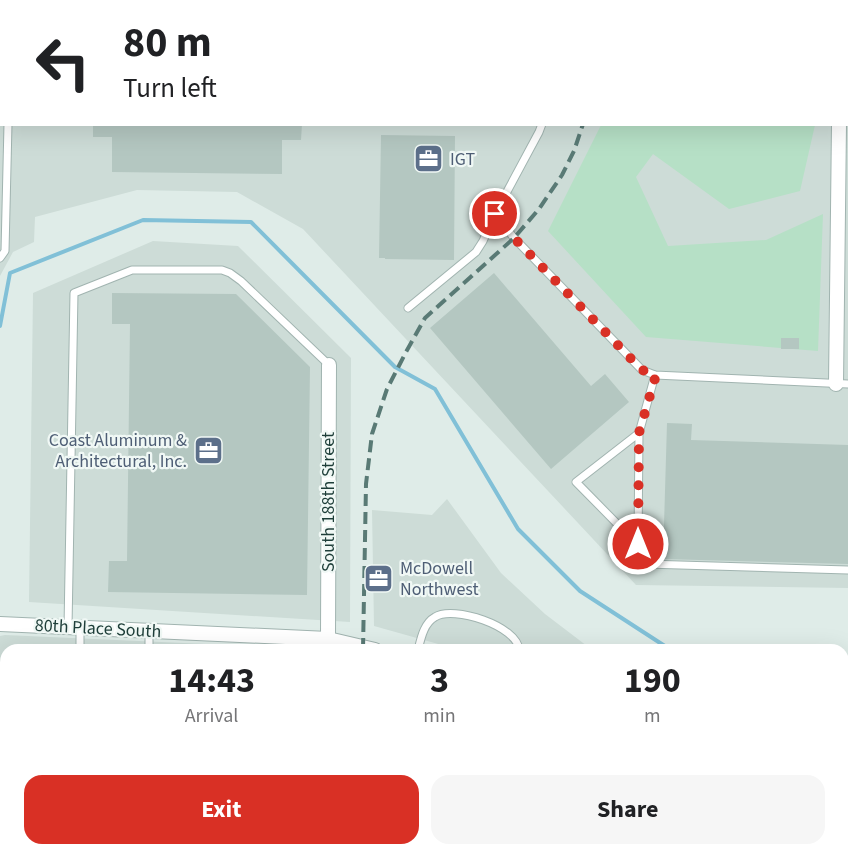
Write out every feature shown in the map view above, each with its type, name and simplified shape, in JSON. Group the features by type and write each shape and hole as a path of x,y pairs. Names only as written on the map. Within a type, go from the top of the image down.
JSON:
{"street":[{"path":"840,126 844,143 842,384"},
{"name":"South 188th Street","path":"329,365 334,643"},
{"name":"80th Place South","path":"0,624 334,643"}],"lane":[{"path":"0,258 5,251 8,126"},
{"path":"408,308 477,252 541,126"},
{"path":"495,214 514,238 642,370 656,375 842,384"},
{"path":"78,644 74,627 74,293 132,270 222,270 241,281 329,365"},
{"path":"656,375 639,433 638,544 646,564 848,570"},
{"path":"638,544 576,482 639,433"},
{"path":"419,644 428,623 434,617 454,613 464,614 494,625 510,633 518,644"},
{"path":"149,631 149,644"}],"shaded area":[{"path":"0,126 848,126 848,588 636,585 303,229 237,192 137,190 35,217 34,242 13,252 0,276"},
{"path":"153,241 238,246 351,358 350,622 29,602 33,293"},
{"path":"447,499 501,573 545,614 584,644 438,644 374,626 372,510 432,515"},
{"path":"5,635 207,644 0,644 0,636"}],"green space":[{"path":"600,126 815,126 800,191 729,209 653,154 636,177 668,246 766,240 823,214 818,351 646,337 548,231"}],"building":[{"path":"93,126 302,126 301,140 282,140 282,174 112,172 112,137 93,137"},
{"path":"381,135 455,136 454,260 379,258"},
{"path":"494,273 591,386 605,374 629,402 551,469 430,328"},
{"path":"112,293 236,294 310,367 307,595 108,592 109,561 127,561 130,324 112,324"},
{"path":"781,338 799,338 799,349 781,349"},
{"path":"667,423 692,424 691,440 848,445 848,564 663,559"},
{"name":"McDowell Northwest","path":"371,566 388,566 388,591 370,591"}],"waterway":[{"path":"0,326 10,273 143,220 251,222 395,367 435,389 518,529 580,591 662,644"}],"railway":[{"path":"363,644 366,484 372,434 387,389 425,318 514,238 539,209 562,175 574,151 582,126"}],"place":[{"name":"IGT","path":"429,159"},
{"name":"Coast Aluminum & Architectural, Inc.","path":"208,450"},
{"name":"McDowell Northwest","path":"379,578"}],"route":[{"path":"495,214 514,238 642,370 656,375 639,433 638,544"}]}
